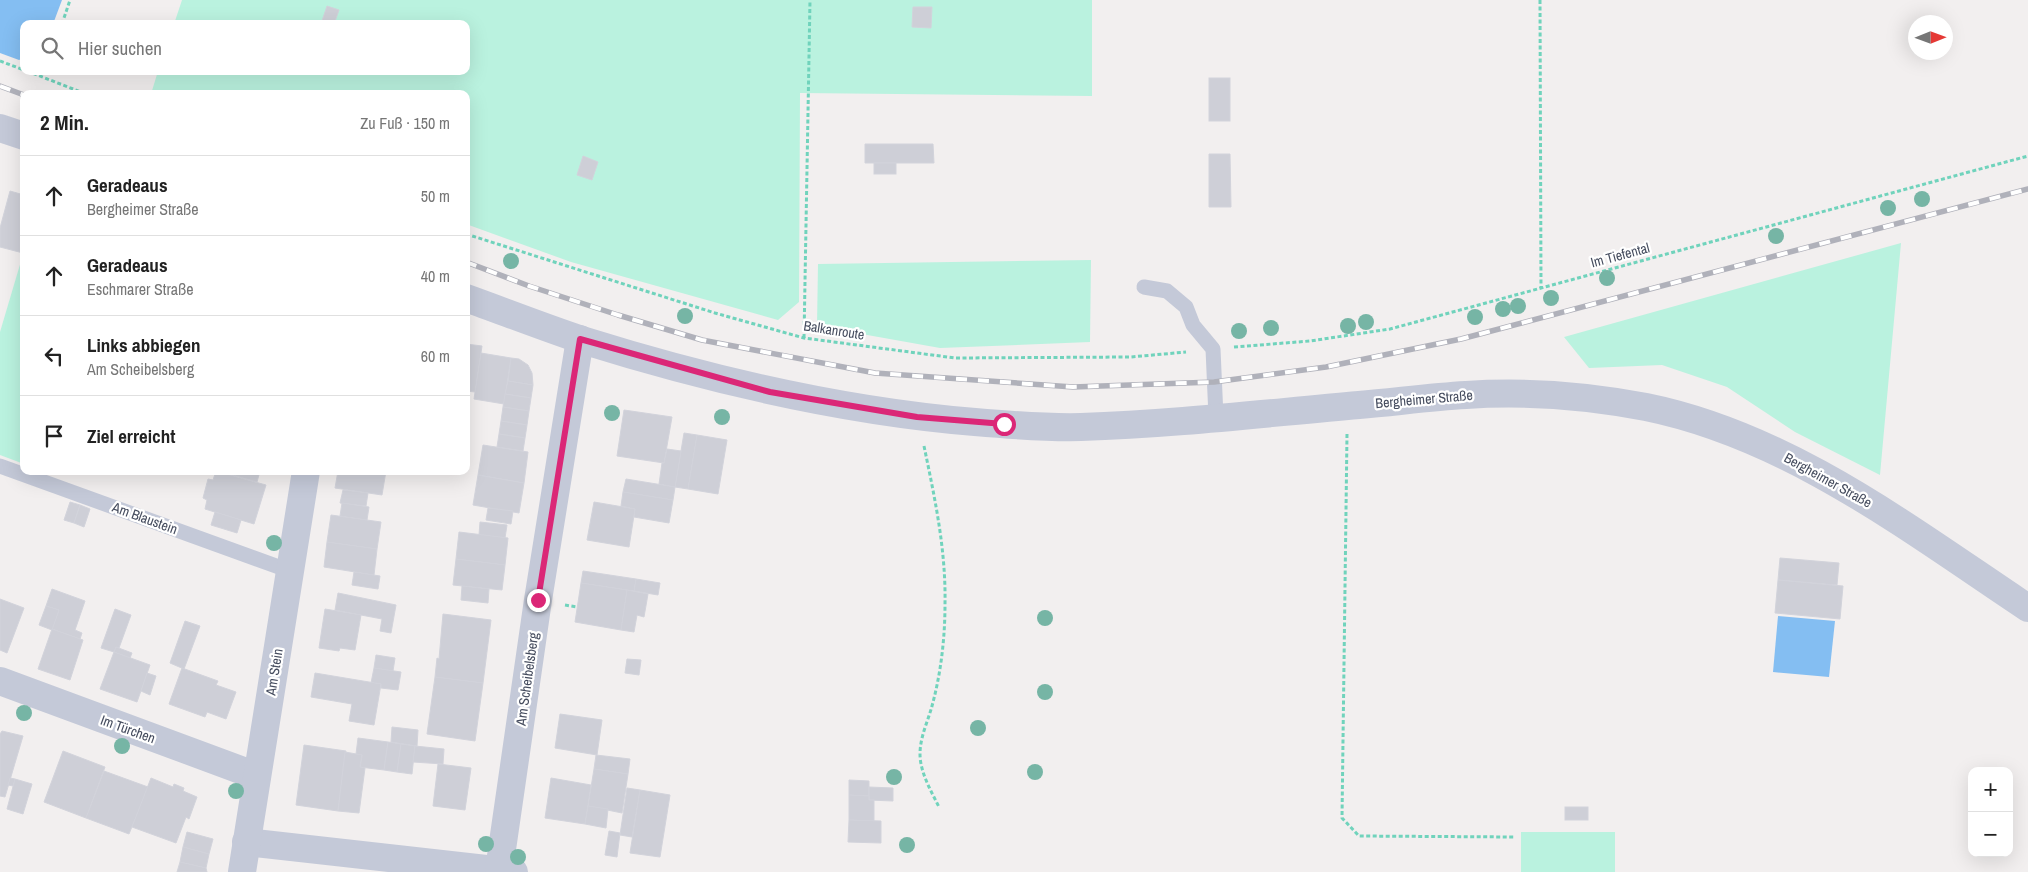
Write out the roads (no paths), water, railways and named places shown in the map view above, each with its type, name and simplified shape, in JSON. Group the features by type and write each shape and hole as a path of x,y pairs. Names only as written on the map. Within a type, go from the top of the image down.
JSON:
{"street":[{"path":"0,128 20,135"},
{"name":"Bergheimer Straße","path":"470,299 580,339 770,392 917,417 1004,424 1076,427 1142,424 1469,395 1559,396 1647,407 1710,425 1765,446 1825,476 1876,507 2028,608"},
{"name":"Am Scheibelsberg","path":"246,842 506,871 538,600 580,339"},
{"name":"Am Stein","path":"242,872 305,475"},
{"name":"Im Türchen","path":"0,681 257,776"}],"lane":[{"path":"1144,287 1167,291 1186,307 1193,325 1213,349 1216,417"},
{"name":"Am Blaustein","path":"0,466 20,473"},
{"name":"Am Blaustein","path":"25,475 290,571"}],"water":[{"path":"0,0 62,0 54,20 20,20 20,60 0,53"},
{"path":"1778,616 1835,621 1829,677 1773,672"}],"railway":[{"path":"0,86 20,94"},
{"path":"470,264 529,286 702,340 875,373 1073,387 1214,382 1326,367 1461,339 2028,189"}]}
